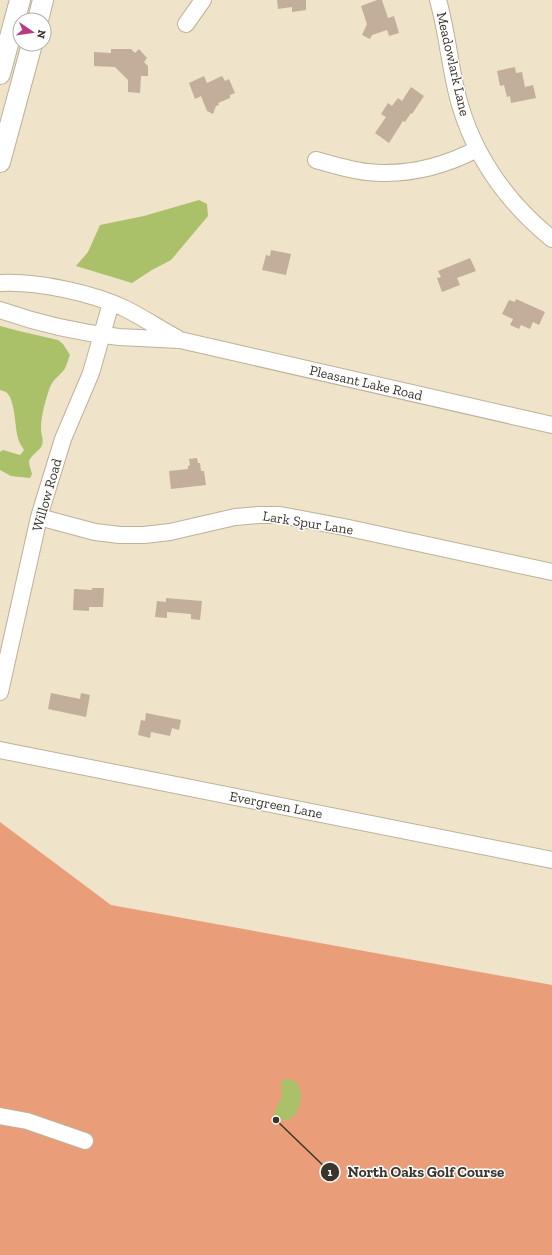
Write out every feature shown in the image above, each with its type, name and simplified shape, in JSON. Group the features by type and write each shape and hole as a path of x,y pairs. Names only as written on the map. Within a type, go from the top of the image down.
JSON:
{"main road":[{"path":"0,74 20,0"},
{"path":"40,12 43,0"},
{"path":"0,162 30,52"}],"street":[{"path":"186,24 203,0"},
{"name":"Meadowlark Lane","path":"438,0 460,104 477,150 501,187 518,208 537,227 552,239"},
{"path":"316,160 366,172 407,173 448,163 477,150"},
{"name":"Pleasant Lake Road","path":"0,283 28,283 81,293 126,309 180,340"},
{"name":"Willow Road","path":"0,692 39,517 63,439 91,373 112,303"},
{"name":"Pleasant Lake Road","path":"0,310 20,317 42,322 119,337 180,340 552,426"},
{"name":"Lark Spur Lane","path":"39,517 94,532 144,535 170,532 235,516 280,516 344,527 552,572"},
{"name":"Evergreen Lane","path":"0,750 552,860"},
{"path":"0,1116 27,1121 86,1141"}],"shaded area":[{"path":"199,200 207,204 208,216 171,260 132,283 76,266 88,252 100,225 144,216"},
{"path":"0,326 58,340 63,344 70,355 64,370 55,379 50,387 42,419 41,429 43,443 29,462 32,474 30,478 11,476 0,470 0,452 3,450 20,455 24,450 18,438 9,395 0,390"},
{"path":"0,822 111,905 552,985 552,1255 0,1255"},
{"path":"283,1079 293,1080 297,1083 301,1091 301,1102 299,1107 295,1115 287,1121 278,1117 274,1113 282,1096 281,1085"}],"building":[{"path":"277,0 306,0 306,10 292,12 292,7 278,9"},
{"path":"377,0 382,0 388,18 394,16 399,33 389,36 387,30 372,35 370,39 362,35 367,24 361,6"},
{"path":"111,49 131,49 135,53 139,49 147,58 144,62 148,66 148,76 141,76 140,93 128,92 128,80 115,67 94,66 94,52 111,53"},
{"path":"515,67 516,73 522,72 525,87 533,85 536,98 511,103 510,96 507,97 504,85 500,86 497,71"},
{"path":"204,76 207,83 222,76 225,81 229,79 235,93 230,95 230,98 218,103 219,105 216,106 213,114 207,111 201,96 195,99 189,83"},
{"path":"411,87 424,96 412,114 411,113 405,122 403,121 389,143 375,133 386,117 381,114 388,103 392,106 398,98 402,101"},
{"path":"271,250 291,254 286,275 262,270 266,255 270,256"},
{"path":"470,258 476,271 457,278 460,285 442,292 437,278 441,277 438,271"},
{"path":"516,299 545,312 539,325 533,322 530,329 521,325 519,329 510,325 513,319 502,314 509,300 515,302"},
{"path":"197,458 198,463 200,463 201,471 204,471 206,485 171,489 169,471 188,469 188,466 190,465 189,459"},
{"path":"92,588 104,588 103,607 89,607 89,611 73,610 74,589 92,590"},
{"path":"166,598 202,601 200,620 191,619 191,614 167,612 167,618 155,617 157,601 166,602"},
{"path":"51,693 80,699 81,693 90,695 86,717 48,709"},
{"path":"146,713 181,720 179,730 172,728 170,736 151,732 150,738 138,735 141,720 145,721"}],"place":[{"name":"North Oaks Golf Course","path":"276,1120"}]}
